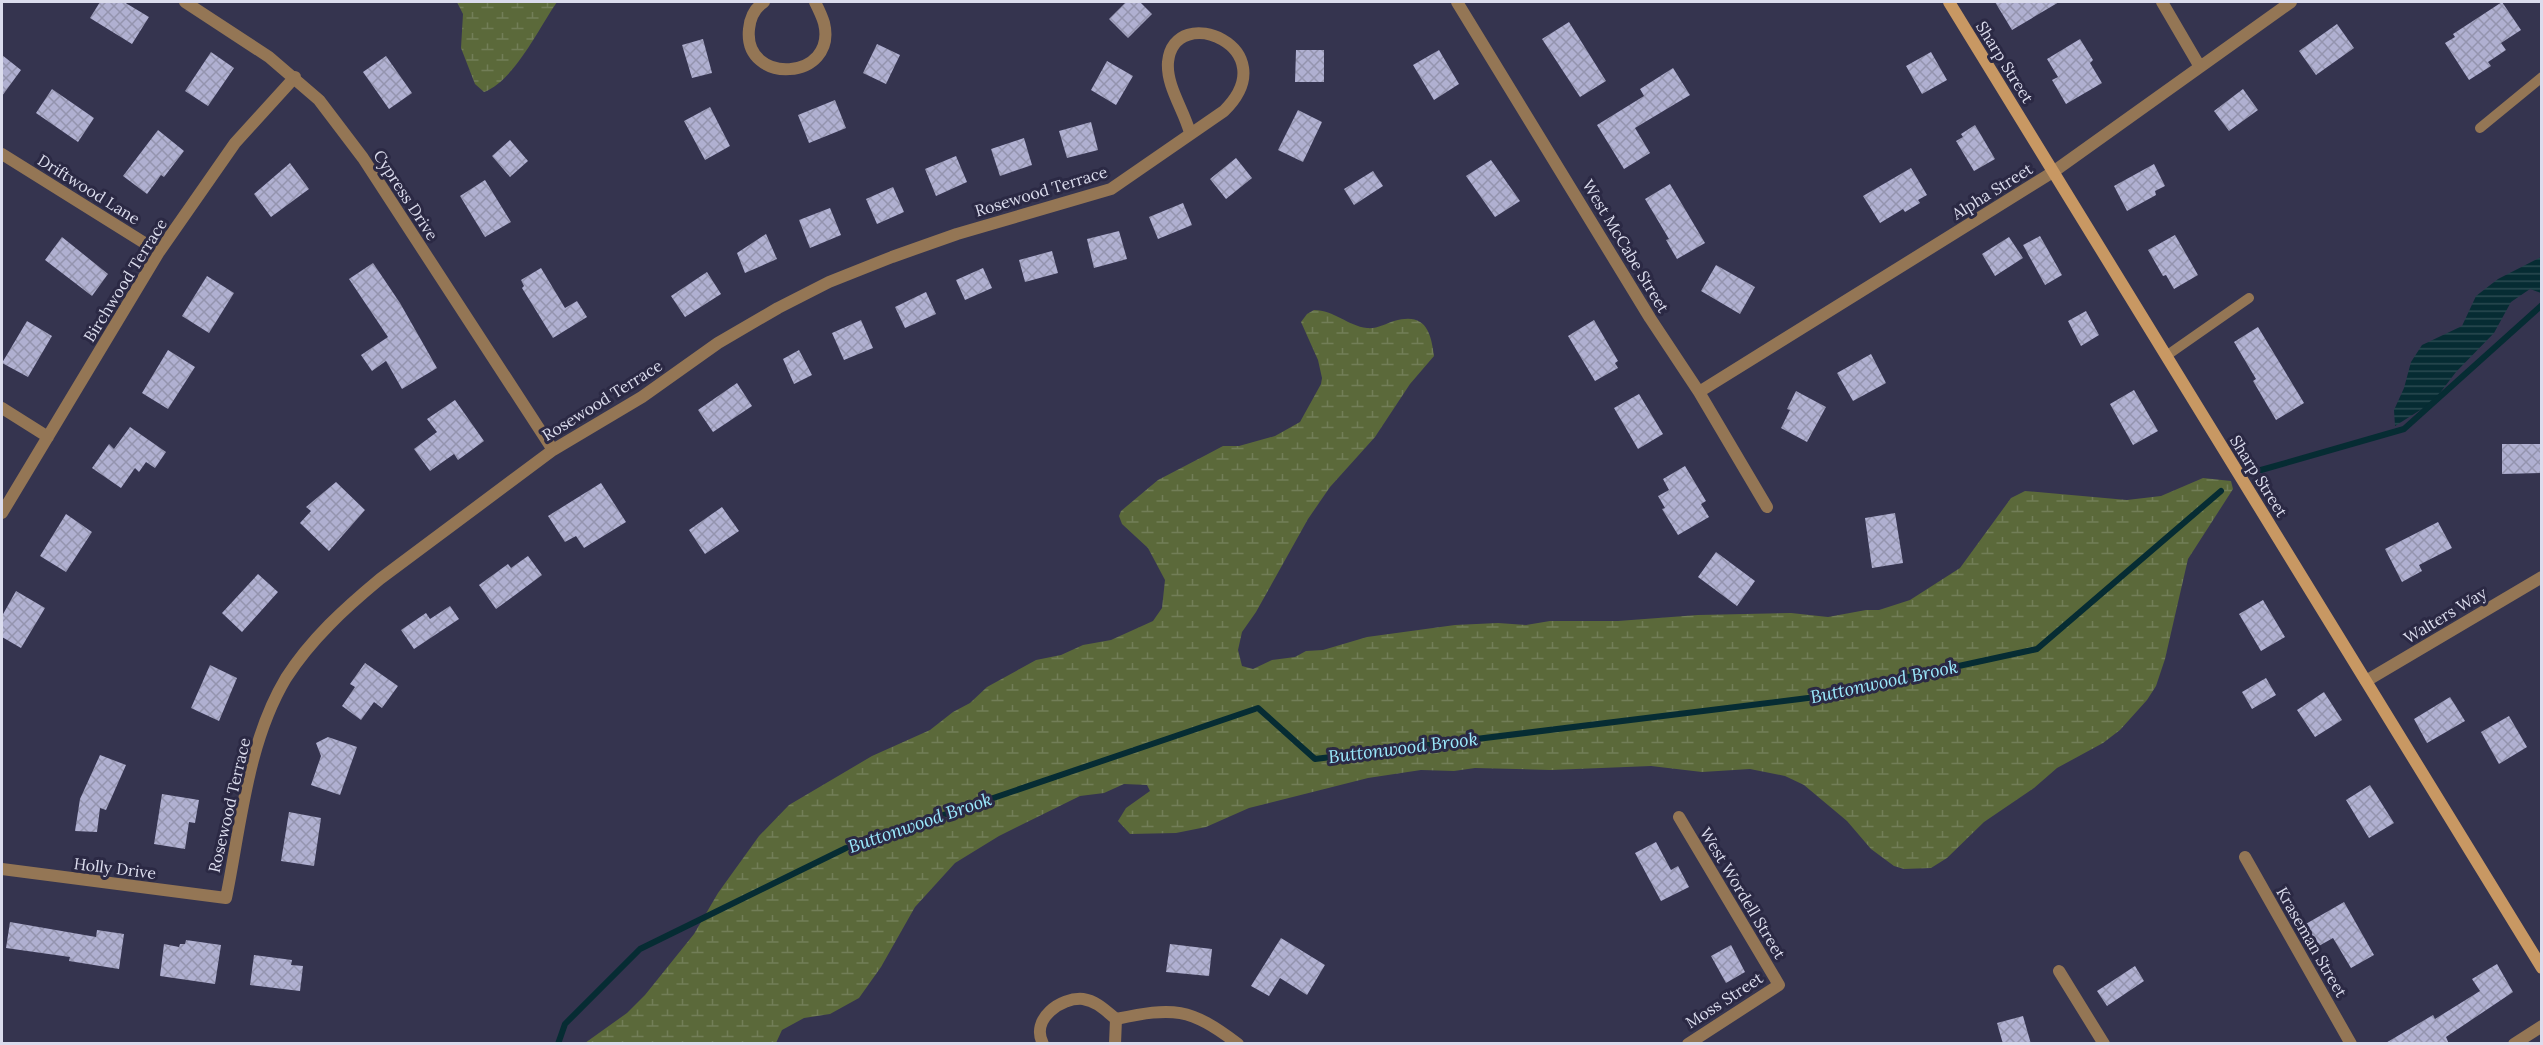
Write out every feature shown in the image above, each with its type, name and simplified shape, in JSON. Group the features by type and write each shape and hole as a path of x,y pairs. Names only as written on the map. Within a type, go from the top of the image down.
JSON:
{"street":[{"name":"Cypress Drive","path":"185,2 295,77 319,100 363,158 553,450"},
{"path":"764,2 756,8 750,22 749,36 752,48 765,63 774,68 792,70 808,64 820,51 824,24 815,2"},
{"name":"West McCabe Street","path":"1457,2 1650,318 1699,392 1767,507"},
{"name":"Sharp Street","path":"1949,2 2541,968"},
{"path":"2162,2 2200,68"},
{"name":"Alpha Street","path":"1699,392 2054,172 2291,2"},
{"name":"Rosewood Terrace","path":"226,898 257,749 277,697 296,664 353,601 553,450 642,398 718,343 829,282 957,234 1111,189 1224,111 1238,95 1243,81 1242,66 1234,46 1215,33 1195,32 1184,36 1175,43 1170,56 1170,78 1190,133"},
{"name":"Birchwood Terrace","path":"2,513 159,252 235,143 295,77"},
{"name":"Driftwood Lane","path":"2,154 159,252"},
{"path":"2,408 48,437"},
{"name":"Walters Way","path":"2366,681 2541,577"},
{"name":"West Wordell Street","path":"1679,817 1779,985"},
{"name":"Kraseman Street","path":"2245,857 2351,1044"},
{"name":"Holly Drive","path":"2,869 226,898"},
{"path":"2059,971 2104,1044"},
{"name":"Moss Street","path":"1688,1044 1779,985"},
{"path":"1043,1044 1039,1034 1043,1021 1054,1008 1066,1001 1091,1001 1116,1019 1157,1010 1178,1010 1209,1024 1238,1044"},
{"path":"1114,1044 1116,1019"},
{"path":"2514,1044 2541,1026"}],"lane":[{"path":"2480,128 2541,77"},
{"path":"2166,356 2249,297"}],"green space":[{"path":"457,2 557,2 516,66 495,86 484,92 475,84 461,48 463,14"},
{"path":"1314,310 1367,328 1413,319 1424,326 1428,332 1434,356 1410,384 1375,437 1330,487 1308,519 1256,612 1242,632 1238,650 1242,666 1253,669 1272,660 1295,657 1306,651 1323,650 1367,637 1455,625 1498,623 1526,625 1550,621 1618,621 1698,615 1791,613 1828,617 1879,610 1910,600 1960,568 2011,498 2025,491 2127,500 2161,496 2203,478 2231,481 2233,489 2188,559 2165,659 2156,686 2147,700 2120,730 2103,743 2057,768 2034,788 1984,822 1947,858 1931,868 1904,869 1894,866 1871,849 1847,821 1804,785 1785,776 1750,769 1702,772 1651,766 1551,770 1475,768 1454,771 1421,770 1368,778 1249,808 1206,827 1176,833 1130,834 1118,821 1126,808 1150,791 1147,785 1124,784 1104,793 1080,796 999,836 955,863 915,907 881,967 859,998 830,1014 804,1018 782,1030 776,1043 585,1043 627,1013 645,995 694,934 718,893 759,836 789,805 872,756 930,730 953,712 970,703 987,687 1036,660 1061,655 1083,645 1111,640 1153,621 1162,608 1165,580 1148,548 1122,524 1119,516 1121,511 1158,480 1223,446 1239,446 1275,436 1300,422 1322,378 1318,360 1301,322 1307,314"}],"shaded area":[{"path":"2541,257 2541,293 2530,289 2511,302 2494,333 2456,372 2433,402 2395,426 2394,410 2404,388 2411,362 2422,345 2462,326 2476,296 2498,279"}],"building":[{"path":"100,2 124,2 149,17 132,44 90,18"},
{"path":"1126,2 1140,2 1152,14 1128,38 1109,19"},
{"path":"1995,2 2059,2 2012,30"},
{"path":"2502,2 2521,30 2501,43 2506,50 2488,62 2491,66 2469,80 2445,43 2455,37 2453,34"},
{"path":"1569,22 1606,81 1580,97 1542,39"},
{"path":"2337,24 2354,48 2316,75 2299,51"},
{"path":"703,39 712,73 692,78 682,45"},
{"path":"2080,39 2093,60 2090,63 2102,83 2066,104 2052,80 2058,77 2047,59"},
{"path":"877,44 900,55 886,84 863,73"},
{"path":"1296,50 1324,50 1324,82 1295,82"},
{"path":"1439,50 1459,84 1434,100 1413,65"},
{"path":"211,52 234,68 208,106 185,91"},
{"path":"1931,52 1947,80 1922,94 1906,66"},
{"path":"2,55 21,70 2,96"},
{"path":"386,56 412,93 389,109 363,72"},
{"path":"1107,61 1133,76 1116,105 1091,90"},
{"path":"1673,68 1690,95 1635,128 1650,153 1624,169 1597,125 1644,96 1640,89"},
{"path":"52,89 94,118 78,142 36,113"},
{"path":"2243,89 2258,110 2229,131 2214,111"},
{"path":"835,100 846,128 809,143 798,115"},
{"path":"710,107 730,146 705,160 684,121"},
{"path":"1298,110 1322,122 1303,162 1278,150"},
{"path":"1091,122 1098,150 1067,158 1059,131"},
{"path":"1975,125 1995,159 1974,171 1956,141 1963,137 1961,134"},
{"path":"158,130 184,151 147,194 123,176"},
{"path":"1024,138 1032,165 1000,176 991,149"},
{"path":"510,140 528,161 510,177 492,156"},
{"path":"956,156 967,182 936,196 925,169"},
{"path":"1236,158 1252,178 1226,199 1210,179"},
{"path":"1491,160 1520,201 1495,217 1466,176"},
{"path":"290,163 309,189 271,217 254,194"},
{"path":"2154,164 2165,186 2155,191 2156,195 2127,211 2114,186"},
{"path":"1911,168 1927,195 1918,200 1920,203 1905,212 1903,209 1880,223 1863,196"},
{"path":"1373,171 1383,186 1354,205 1344,189"},
{"path":"485,180 511,222 485,237 460,196"},
{"path":"1670,184 1705,243 1677,259 1666,240 1669,239 1645,199"},
{"path":"893,187 904,212 877,224 866,199"},
{"path":"1183,203 1192,225 1158,239 1149,217"},
{"path":"830,208 841,235 810,248 799,220"},
{"path":"1119,231 1127,259 1094,268 1087,239"},
{"path":"766,234 777,259 745,273 737,253"},
{"path":"2175,235 2198,275 2174,289 2166,275 2163,276 2148,250"},
{"path":"2040,236 2062,275 2045,285 2023,245"},
{"path":"62,237 108,274 92,296 45,260"},
{"path":"2009,237 2023,258 1995,276 1982,254"},
{"path":"1052,251 1058,273 1025,282 1019,260"},
{"path":"373,263 400,303 437,368 402,389 386,361 372,371 361,355 388,337 349,279"},
{"path":"1716,265 1755,287 1740,314 1701,291"},
{"path":"541,268 565,308 577,301 587,317 553,338 522,288 524,286 521,280"},
{"path":"983,268 992,288 965,300 956,280"},
{"path":"707,272 721,294 685,317 671,296"},
{"path":"207,276 234,293 209,333 182,316"},
{"path":"926,292 936,314 905,328 895,307"},
{"path":"2086,311 2099,335 2081,346 2068,321"},
{"path":"861,320 873,348 844,360 832,333"},
{"path":"1594,320 1618,361 1615,363 1618,368 1595,381 1568,336"},
{"path":"27,321 52,336 28,377 2,363"},
{"path":"2258,327 2304,403 2276,420 2253,381 2256,379 2234,342"},
{"path":"168,350 195,367 168,409 142,393"},
{"path":"799,350 812,375 794,384 783,359"},
{"path":"1871,354 1886,383 1853,401 1837,373"},
{"path":"737,383 752,406 713,432 698,410"},
{"path":"2134,390 2158,431 2133,445 2110,404"},
{"path":"1796,391 1826,407 1807,442 1781,428"},
{"path":"1639,394 1663,434 1638,449 1614,408"},
{"path":"455,400 484,441 458,460 454,454 430,471 414,449 437,432 427,419"},
{"path":"130,427 166,452 155,468 146,462 139,472 135,468 121,488 92,468 109,444 114,449"},
{"path":"2502,444 2541,444 2541,473 2502,474"},
{"path":"1685,466 1706,501 1701,504 1709,517 1678,535 1662,509 1665,508 1658,496 1669,490 1663,479"},
{"path":"336,482 365,510 329,551 300,523 311,511 306,507"},
{"path":"601,483 626,522 584,548 576,536 565,542 548,516"},
{"path":"722,507 739,531 705,554 689,530"},
{"path":"1895,513 1903,563 1872,568 1865,518"},
{"path":"66,514 92,532 66,572 40,556"},
{"path":"2438,522 2452,548 2419,565 2422,571 2402,582 2385,549"},
{"path":"1716,552 1755,581 1737,606 1698,577"},
{"path":"528,556 542,575 496,609 479,585 508,564 511,568"},
{"path":"258,574 278,592 242,632 222,613"},
{"path":"16,591 45,608 21,648 2,637 2,616"},
{"path":"2263,600 2285,637 2261,651 2239,614"},
{"path":"450,606 459,619 414,649 401,630 426,613 430,619"},
{"path":"365,663 398,686 382,708 374,702 361,720 342,706 355,687 350,684"},
{"path":"210,665 237,678 219,721 191,708"},
{"path":"2266,678 2276,695 2252,709 2242,692"},
{"path":"2324,692 2342,720 2315,737 2297,710"},
{"path":"2450,697 2465,721 2427,743 2414,719"},
{"path":"2509,716 2527,747 2499,764 2481,732"},
{"path":"328,737 357,747 340,795 311,785 321,756 316,743"},
{"path":"100,755 126,765 106,810 100,808 97,832 75,831 80,799"},
{"path":"2370,785 2394,823 2369,838 2346,800"},
{"path":"162,794 199,800 195,823 189,822 185,849 154,844"},
{"path":"289,812 321,818 314,866 281,861"},
{"path":"1656,842 1671,870 1678,866 1689,887 1661,901 1635,853"},
{"path":"2344,902 2374,955 2351,968 2333,938 2317,947 2304,925"},
{"path":"10,922 96,937 97,930 124,934 119,969 69,961 70,957 6,948"},
{"path":"1281,938 1325,965 1307,995 1280,978 1269,996 1251,986"},
{"path":"186,940 221,945 215,984 160,976 164,944 179,947 180,944 185,944"},
{"path":"1170,944 1212,949 1209,976 1166,972"},
{"path":"1731,945 1745,972 1726,983 1711,956"},
{"path":"254,955 292,960 291,965 303,966 300,991 250,985"},
{"path":"2497,964 2513,992 2446,1037 2449,1044 2384,1044 2433,1015 2435,1019 2480,991 2472,979"},
{"path":"2135,966 2144,981 2107,1006 2097,991"},
{"path":"2023,1016 2031,1044 2003,1044 1997,1023"}],"waterway":[{"name":"Buttonwood Brook","path":"2261,470 2404,429 2542,305"},
{"name":"Buttonwood Brook","path":"558,1044 565,1024 640,949 846,848 1258,708 1315,759 1816,697 2037,649 2221,491"}]}
